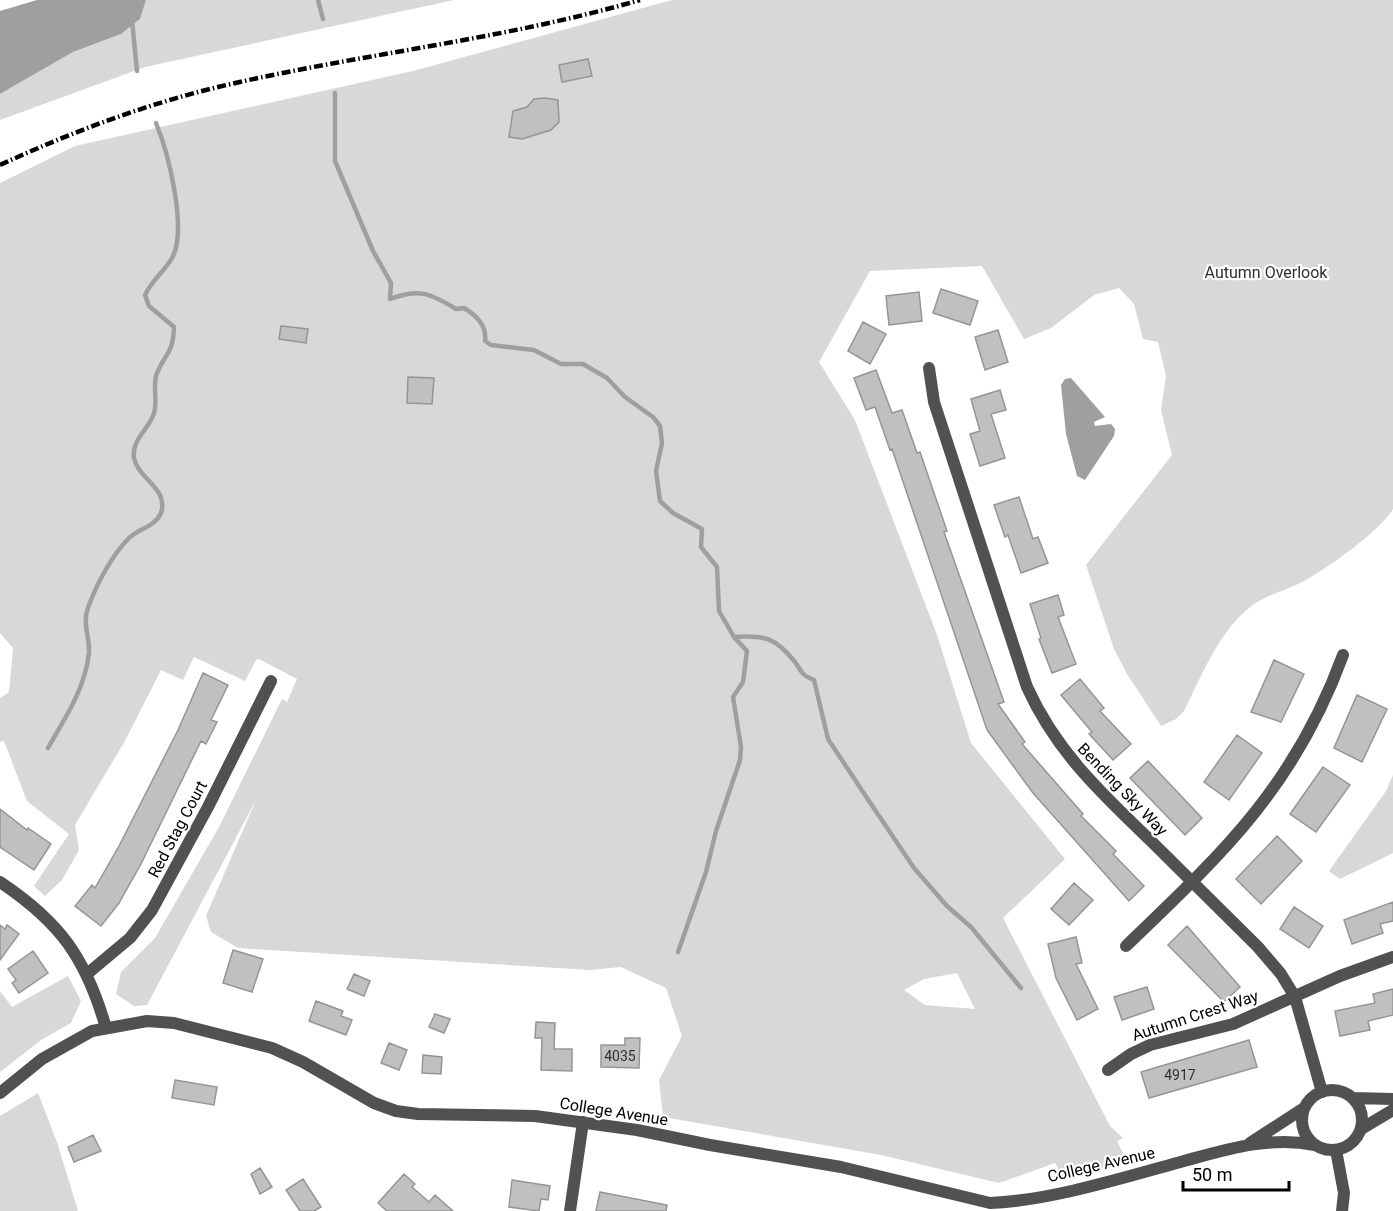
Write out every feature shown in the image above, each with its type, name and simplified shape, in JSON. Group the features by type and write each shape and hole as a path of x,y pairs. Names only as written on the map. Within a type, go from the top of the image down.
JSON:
{"street":[{"name":"Bending Sky Way","path":"929,368 934,402 1027,687 1041,719 1071,760 1258,947 1281,974 1295,997 1322,1092"},
{"path":"1126,946 1242,831 1283,777 1308,736 1329,694 1342,655"},
{"name":"Red Stag Court","path":"87,974 130,938 152,910 208,807 271,681"},
{"path":"0,882 34,905 54,927 87,974 106,1028"},
{"name":"Autumn Crest Way","path":"1108,1070 1131,1054 1150,1046 1233,1024 1340,976 1393,957"},
{"name":"College Avenue","path":"0,1093 50,1054 92,1031 147,1021 174,1023 231,1035 272,1048 303,1062 374,1103 396,1112 512,1114 583,1122 841,1167 990,1203 1013,1202 1249,1144 1292,1141 1315,1145 1325,1150 1336,1150"},
{"path":"1322,1092 1336,1090 1353,1098 1393,1099"},
{"name":"College Avenue","path":"1249,1144 1304,1108 1310,1099 1322,1092"},
{"path":"1353,1098 1359,1107 1361,1129"},
{"path":"1304,1108 1301,1122 1305,1135 1315,1145"},
{"path":"1342,1211 1344,1193 1336,1150 1355,1139 1361,1129 1393,1110"},
{"path":"570,1211 583,1122"}],"green space":[{"path":"146,0 454,0 145,67 0,120 0,94 73,52 121,34 140,19"},
{"name":"Autumn Overlook","path":"672,0 1393,0 1393,509 1377,528 1339,558 1304,581 1256,603 1239,617 1220,642 1184,711 1176,719 1161,726 1127,674 1114,649 1086,565 1172,455 1161,410 1166,376 1158,342 1143,339 1134,304 1119,288 1094,295 1051,328 1024,339 982,266 870,271 819,362 855,420 937,635 971,743 1065,859 1003,918 1110,1126 1123,1138 1117,1141 1128,1163 1064,1179 1055,1163 999,1183 881,1155 663,1117 659,1080 682,1036 666,988 621,967 590,970 238,948 211,932 206,916 256,800 147,1005 134,1006 116,994 121,972 155,938 219,827 282,699 287,702 297,679 259,659 256,660 245,681 194,657 183,680 161,670 126,739 75,825 79,850 62,880 45,896 34,886 69,834 27,801 4,741 0,742 0,698 9,692 13,648 0,633 0,183 75,146 413,71","holes":["957,973 975,1009 925,1005 904,990 924,979"]},
{"path":"1393,775 1393,853 1340,879 1329,871 1386,791"},
{"path":"68,976 81,1001 71,1023 41,1040 0,1072 0,991 12,1007"},
{"path":"38,1093 58,1145 78,1211 0,1211 0,1116"}],"shaded area":[{"path":"37,0 146,0 140,19 121,34 73,52 0,94 0,11"},
{"path":"1071,378 1105,417 1094,422 1095,426 1111,424 1115,429 1114,436 1085,480 1077,476 1066,434 1061,385 1065,379"}],"building":[{"path":"588,59 592,76 562,82 559,65"},
{"path":"534,99 558,100 559,122 551,130 522,139 509,137 513,111 527,107"},
{"path":"941,289 978,301 970,325 933,313"},
{"path":"919,292 922,321 889,325 886,296"},
{"path":"863,322 886,334 870,364 848,351"},
{"path":"281,326 308,329 306,343 279,339"},
{"path":"998,330 1008,362 985,370 975,337"},
{"path":"876,370 892,413 902,410 917,453 920,452 947,531 944,532 1004,702 998,704 1025,742 1022,744 1083,814 1081,816 1116,851 1113,854 1144,886 1129,901 1033,793 987,730 892,449 890,450 875,407 866,410 854,378"},
{"path":"408,377 434,378 432,404 407,403"},
{"path":"1000,390 1006,410 991,414 1005,458 980,466 970,434 980,431 971,399"},
{"path":"1019,497 1033,539 1038,537 1048,563 1021,573 1008,535 1005,537 994,505"},
{"path":"1058,595 1064,615 1058,617 1076,664 1052,673 1039,639 1041,638 1030,604"},
{"path":"1274,660 1304,674 1281,722 1251,712"},
{"path":"203,673 228,685 211,720 217,722 206,744 201,741 141,864 119,903 101,926 75,906 92,885 95,888 119,846 178,730"},
{"path":"1080,679 1104,708 1100,711 1131,744 1113,760 1089,734 1092,732 1061,695"},
{"path":"1357,695 1387,709 1362,762 1334,748"},
{"path":"1237,735 1262,753 1229,800 1204,782"},
{"path":"1148,761 1202,818 1185,835 1130,778"},
{"path":"1323,767 1350,785 1316,832 1290,814"},
{"path":"0,809 27,830 28,828 51,844 34,870 0,847"},
{"path":"1277,836 1302,861 1261,904 1236,879"},
{"path":"1074,883 1093,900 1069,925 1051,909"},
{"path":"1393,902 1393,921 1380,924 1383,933 1352,944 1344,920"},
{"path":"1294,907 1323,926 1309,948 1280,929"},
{"path":"0,925 5,929 7,925 19,934 0,960"},
{"path":"1187,926 1240,987 1224,1002 1168,945"},
{"path":"1076,937 1082,963 1076,964 1098,1009 1077,1020 1056,978 1048,944"},
{"path":"233,950 263,959 252,992 223,983"},
{"path":"33,951 48,973 19,993 12,983 16,980 8,969"},
{"path":"354,974 370,981 364,996 347,989"},
{"path":"1147,987 1154,1009 1122,1020 1114,997"},
{"path":"1393,989 1393,1015 1368,1021 1370,1030 1340,1036 1335,1011 1375,1003 1373,994"},
{"path":"316,1001 343,1011 341,1016 352,1020 346,1035 309,1021"},
{"path":"435,1014 450,1019 444,1033 429,1027"},
{"path":"536,1022 555,1023 554,1049 572,1049 572,1071 541,1070 542,1038 535,1038"},
{"path":"625,1038 640,1038 639,1068 601,1067 601,1045 625,1045"},
{"path":"1249,1040 1257,1067 1149,1098 1141,1072"},
{"path":"389,1043 407,1050 399,1070 381,1063"},
{"path":"423,1055 442,1057 441,1074 422,1073"},
{"path":"175,1080 217,1087 214,1105 172,1098"},
{"path":"93,1135 101,1151 74,1162 68,1147"},
{"path":"260,1168 272,1187 260,1194 251,1174"},
{"path":"404,1174 415,1184 412,1187 429,1202 435,1195 453,1211 387,1211 378,1203"},
{"path":"303,1179 321,1207 314,1211 300,1211 286,1190"},
{"path":"512,1180 550,1186 548,1200 541,1199 539,1211 509,1207"},
{"path":"600,1192 667,1205 666,1211 596,1211"}],"waterway":[{"path":"318,0 323,19"},
{"path":"132,20 137,71"},
{"path":"335,93 335,161 373,251 391,283 390,299 417,293 439,299 456,309 464,308 480,322 484,330 485,341 491,345 534,350 561,364 583,364 607,378 625,397 653,417 660,426 662,443 656,471 660,501 673,513 702,529 701,547 717,567 719,611 734,637 747,651 743,682 733,697 741,747 740,760 716,831 706,872 678,952"},
{"path":"48,748 79,691 87,666 89,653 86,614 95,590 123,545 133,535 155,521 161,513 161,497 141,472 134,458 135,445 154,413 156,377 171,348 174,327 149,306 145,295 172,258 178,229 171,171 156,123"},
{"path":"734,637 768,639 781,647 804,675 814,680 828,739 914,868 947,906 971,927 1021,988"}],"railway":[{"path":"0,165 113,118 201,91 282,73 488,36 590,14 640,0"}]}
